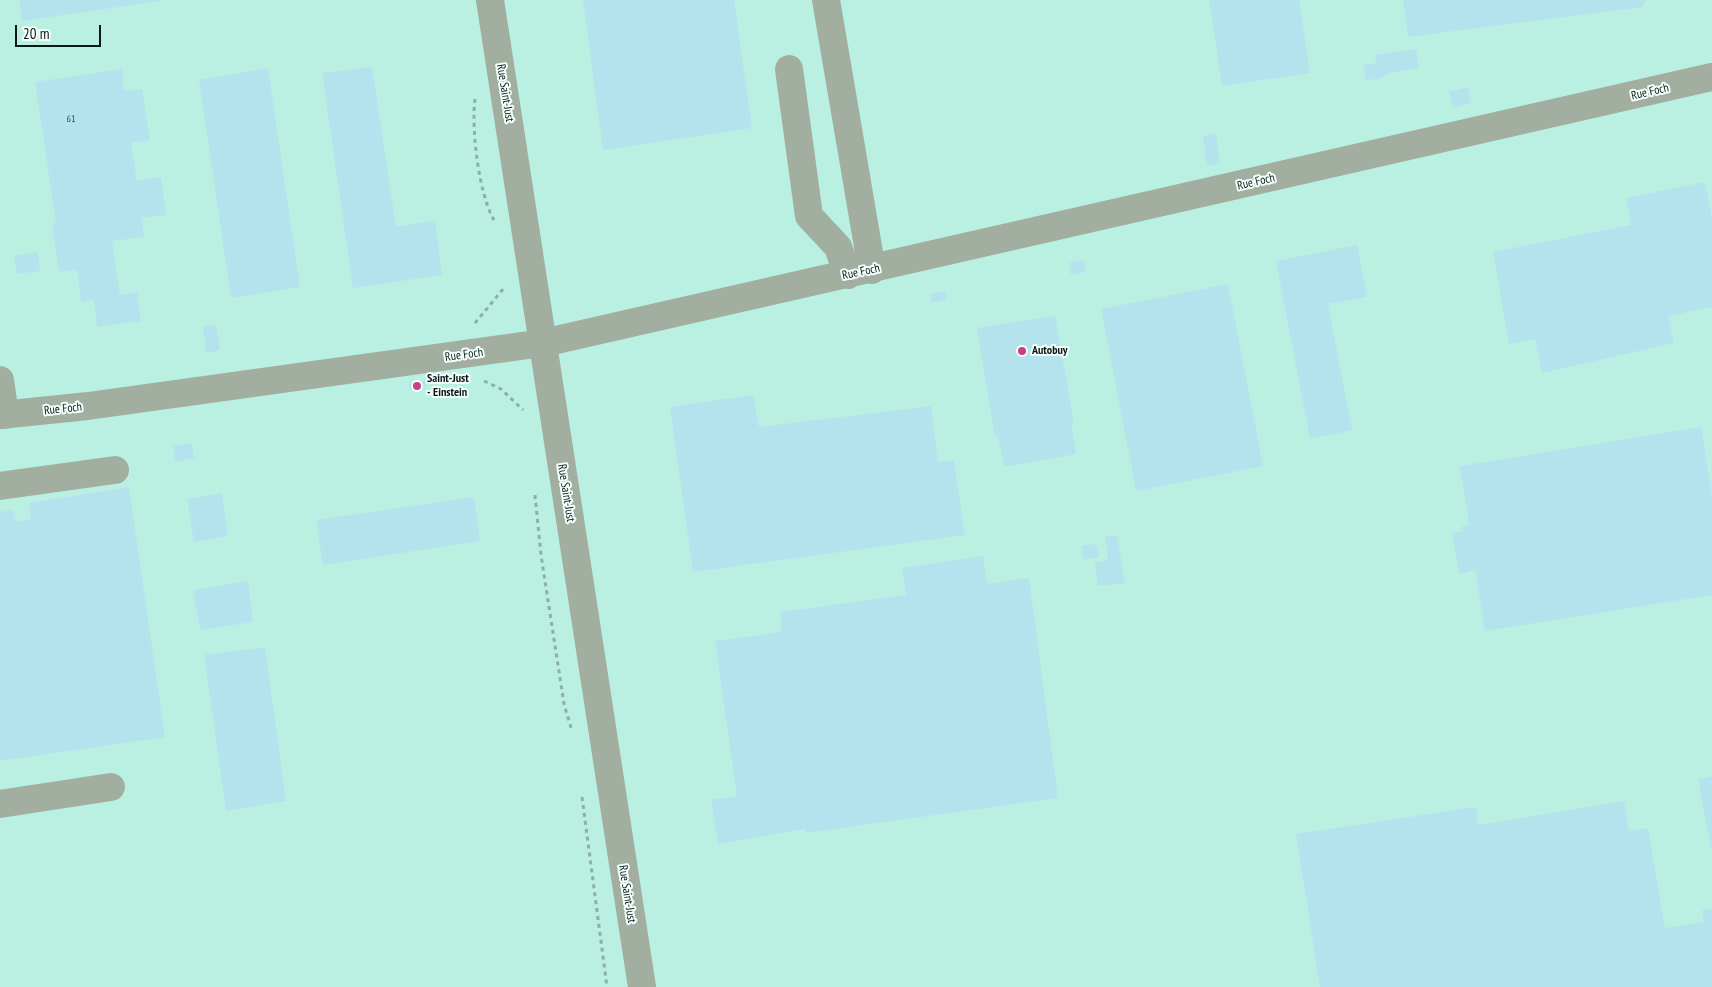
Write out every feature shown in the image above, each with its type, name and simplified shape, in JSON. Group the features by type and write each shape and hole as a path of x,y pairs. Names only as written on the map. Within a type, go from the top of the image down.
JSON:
{"street":[{"name":"Rue Saint-Just","path":"490,0 642,987"},
{"path":"826,0 860,272"},
{"path":"789,69 809,216 860,272"},
{"name":"Rue Foch","path":"3,415 88,406 543,343 1712,77"},
{"path":"0,380 3,415"},
{"path":"0,486 115,470"},
{"path":"0,804 111,787"}],"path":[{"path":"476,91 474,108 477,154 489,211 498,228"},
{"path":"506,281 504,288 469,330 466,354 472,375 500,389 525,412"},
{"path":"536,486 535,505 541,554 564,704 574,739"},
{"path":"583,794 581,801 607,987"}],"shaded area":[{"path":"0,0 1712,0 1712,987 0,987"}],"building":[{"path":"19,0 160,0 160,1 22,21"},
{"path":"583,0 734,0 752,128 603,150"},
{"path":"1209,0 1299,0 1310,73 1222,86"},
{"path":"1403,0 1646,0 1642,7 1408,37"},
{"path":"1416,49 1419,68 1389,73 1378,79 1366,80 1363,65 1376,64 1375,55"},
{"path":"372,67 396,227 435,220 442,275 353,288 322,73"},
{"path":"268,68 300,287 231,298 199,80"},
{"path":"122,69 124,91 142,89 150,140 131,143 137,181 161,177 166,215 142,218 144,237 112,241 120,295 137,292 141,321 97,327 94,300 81,302 77,270 59,272 52,224 56,223 35,82"},
{"path":"1468,87 1471,103 1453,108 1449,92"},
{"path":"1216,133 1220,163 1207,166 1203,136"},
{"path":"1705,182 1712,218 1712,307 1668,316 1674,343 1542,373 1535,339 1509,344 1493,252 1631,225 1626,198"},
{"path":"1357,245 1367,297 1328,304 1352,430 1310,439 1276,261"},
{"path":"38,252 40,271 17,274 14,256"},
{"path":"1084,260 1086,272 1071,275 1069,263"},
{"path":"1228,284 1263,466 1136,491 1101,309"},
{"path":"945,291 947,299 932,303 930,294"},
{"path":"1055,316 1074,423 1071,423 1076,454 1004,467 998,436 995,437 977,328"},
{"path":"216,325 220,350 206,353 203,327"},
{"path":"425,381 426,388 409,390 409,383"},
{"path":"753,395 759,427 931,406 938,462 954,460 965,535 693,572 670,407"},
{"path":"1701,427 1712,496 1712,595 1485,631 1475,570 1459,574 1452,533 1463,531 1462,526 1469,525 1460,466"},
{"path":"192,443 194,458 175,462 173,446"},
{"path":"129,487 165,737 0,761 0,512 13,510 15,522 31,519 29,503"},
{"path":"222,493 228,536 194,542 187,499"},
{"path":"474,497 480,541 323,565 316,520"},
{"path":"1117,535 1125,583 1098,586 1095,563 1108,560 1105,537"},
{"path":"1096,544 1099,557 1083,560 1081,546"},
{"path":"983,556 987,584 1029,578 1058,798 805,833 805,829 718,844 711,800 737,796 715,641 782,632 780,612 906,595 902,568"},
{"path":"248,581 253,622 200,630 193,590"},
{"path":"265,647 286,801 226,811 204,655"},
{"path":"1712,776 1712,850 1711,850 1698,779"},
{"path":"1624,801 1629,831 1648,828 1665,928 1704,922 1702,910 1712,908 1712,987 1320,987 1296,834 1476,807 1478,825"}],"place":[{"name":"Autobuy","path":"1022,351"},
{"name":"Saint-Just - Einstein","path":"417,386"}]}
